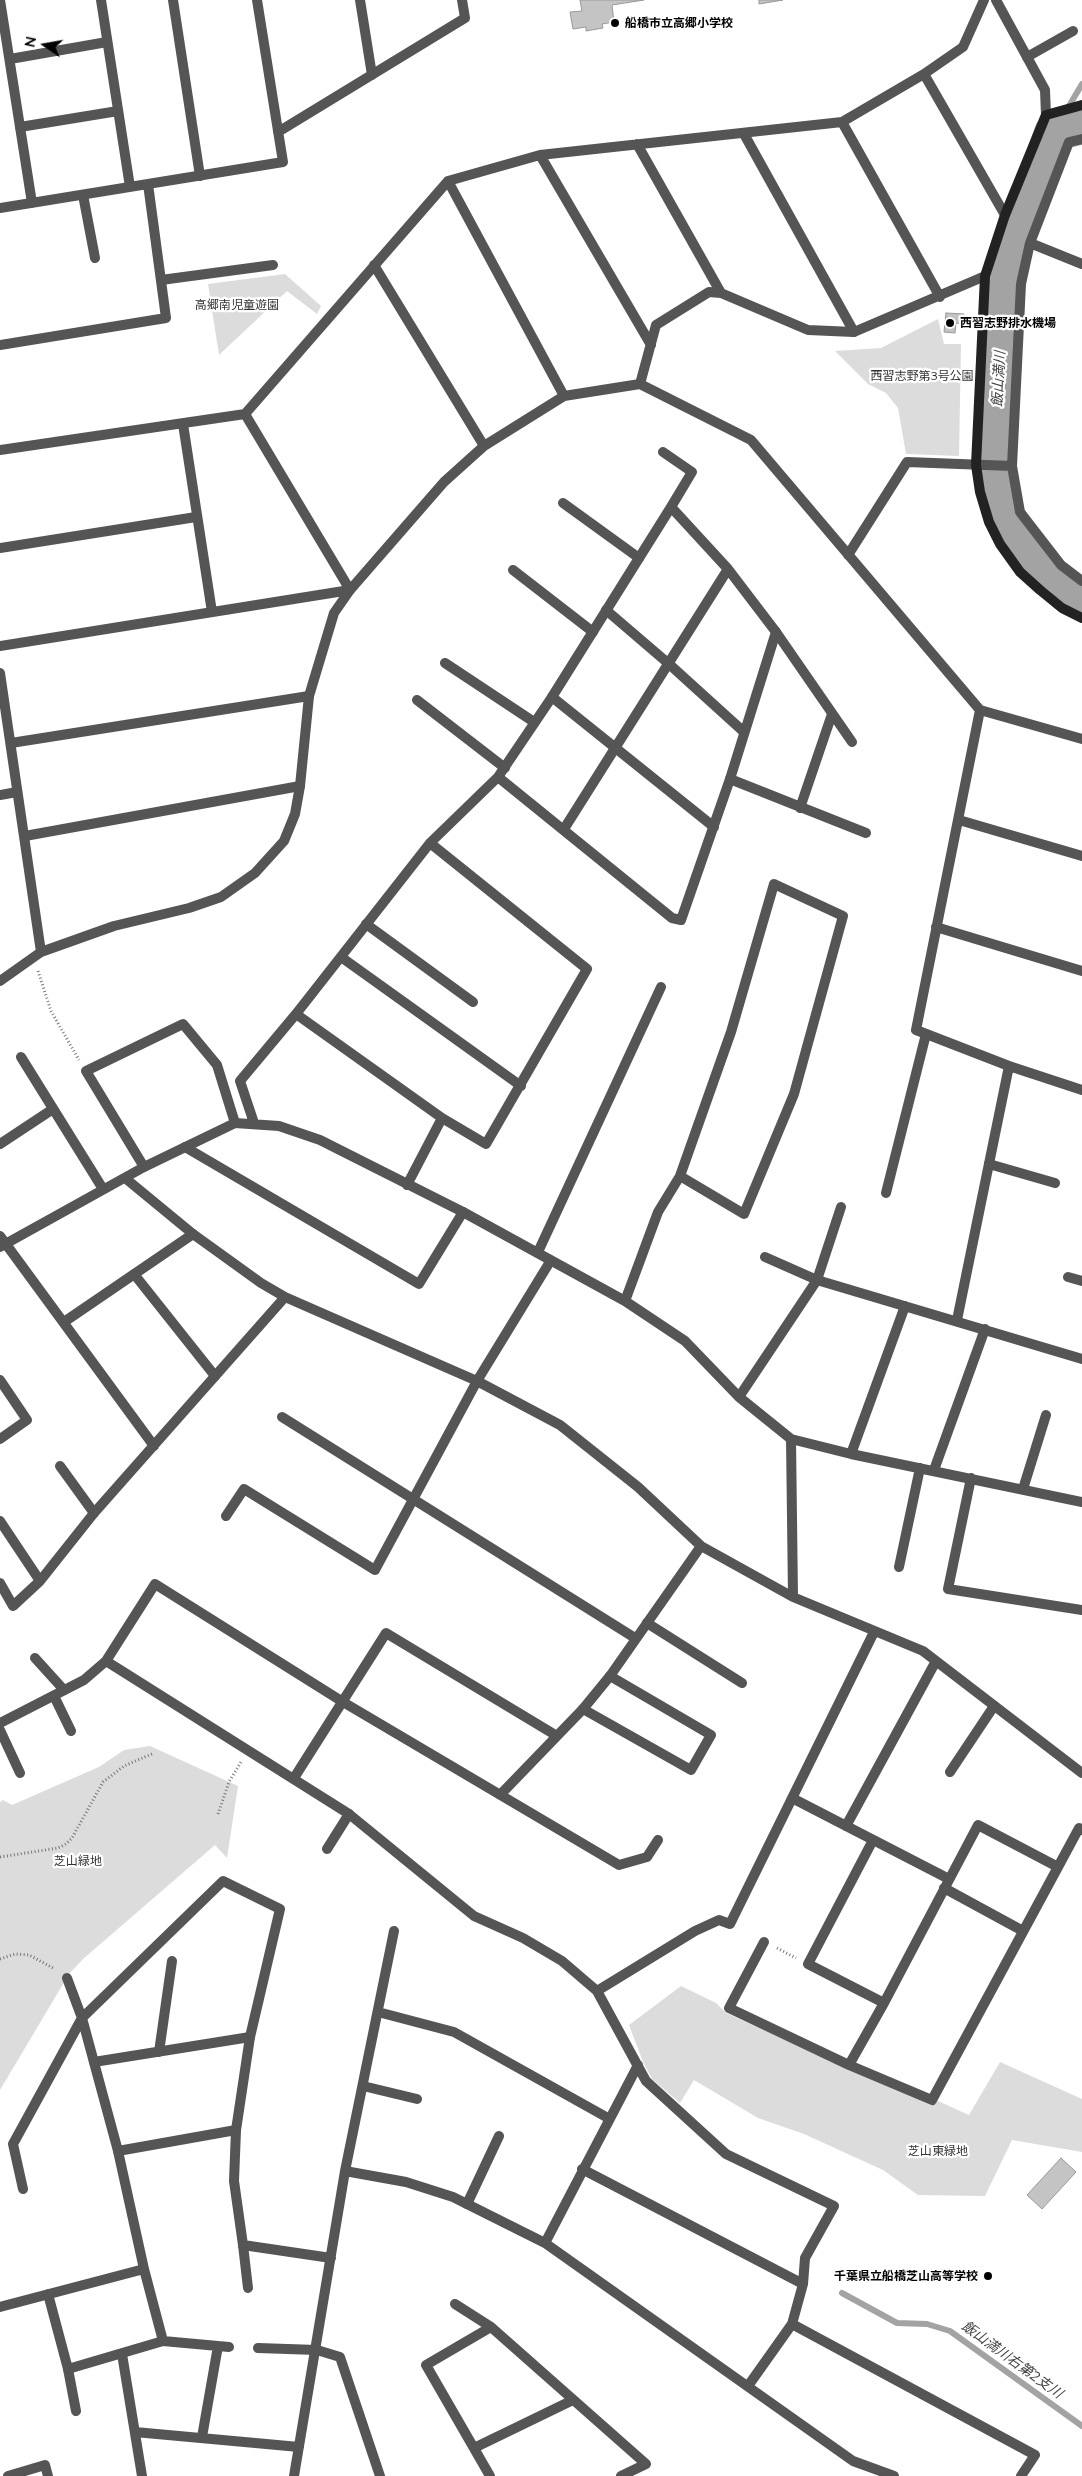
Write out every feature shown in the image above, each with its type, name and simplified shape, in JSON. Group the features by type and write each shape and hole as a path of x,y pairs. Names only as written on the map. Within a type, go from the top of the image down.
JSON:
{"street":[{"path":"0,0 32,203"},
{"path":"101,0 130,187"},
{"path":"173,0 200,176"},
{"path":"0,208 283,162 257,0"},
{"path":"360,0 372,75"},
{"path":"278,132 465,18 462,0"},
{"path":"0,450 245,414 448,182 540,155 842,122 924,74 963,47 984,0"},
{"path":"996,0 1046,90 1046,115 1005,215 986,276 980,492 1000,544 1020,572 1062,608 1082,618"},
{"path":"1027,58 1073,31"},
{"path":"10,59 107,42"},
{"path":"924,74 1005,215"},
{"path":"1046,115 1082,105"},
{"path":"20,127 118,111"},
{"path":"842,122 940,297"},
{"path":"744,134 854,332"},
{"path":"1082,138 1069,142 1030,243 1021,284 1008,466 1020,512 1062,565 1082,581"},
{"path":"637,144 720,293"},
{"path":"540,155 651,345"},
{"path":"448,182 564,396"},
{"path":"0,345 166,318 148,184"},
{"path":"83,195 95,258"},
{"path":"1030,243 1082,264"},
{"path":"161,280 273,265"},
{"path":"374,265 484,446"},
{"path":"640,384 656,325 709,292 720,293 808,330 854,332 986,276"},
{"path":"0,981 37,954 114,926 189,908 220,897 256,873 284,841 294,814 300,786 309,696 334,613 350,590 444,482 484,446 564,396 640,384 751,440 980,710 1082,738"},
{"path":"245,414 350,590"},
{"path":"183,424 212,612"},
{"path":"254,1123 240,1081 296,1014 430,843 505,768 552,697 671,507 692,472 663,452"},
{"path":"848,554 907,462 1008,466"},
{"path":"564,503 639,558"},
{"path":"671,507 728,569 776,632 852,742"},
{"path":"0,548 196,516"},
{"path":"564,829 728,569"},
{"path":"513,570 593,632"},
{"path":"0,646 350,590"},
{"path":"606,610 744,732"},
{"path":"498,777 672,918 680,920 730,779 776,632"},
{"path":"445,663 534,722"},
{"path":"0,673 25,836 37,954"},
{"path":"11,743 309,696"},
{"path":"552,697 714,827"},
{"path":"417,700 505,768"},
{"path":"980,710 960,820 936,926 916,1030 1009,1066 1082,1090"},
{"path":"800,808 832,714"},
{"path":"730,779 866,834"},
{"path":"25,836 300,786"},
{"path":"0,795 17,792"},
{"path":"960,820 1082,856"},
{"path":"296,1014 442,1118 486,1144 587,969 430,843"},
{"path":"625,1302 658,1212 680,1176 731,1032 774,884 842,916 794,1094 744,1214 680,1176"},
{"path":"366,924 473,1002"},
{"path":"936,926 1082,971"},
{"path":"341,957 521,1086"},
{"path":"538,1252 661,987"},
{"path":"144,1167 86,1071 183,1024 217,1065 235,1123"},
{"path":"886,1193 926,1034"},
{"path":"21,1057 103,1189"},
{"path":"957,1320 1009,1066"},
{"path":"0,1144 53,1109"},
{"path":"407,1185 442,1118"},
{"path":"154,1446 64,1322 2,1242 184,1147 235,1123 254,1123 279,1126 320,1140 463,1212 625,1302 685,1341 739,1397 791,1439 851,1454 1082,1502"},
{"path":"184,1147 419,1284 463,1212"},
{"path":"989,1164 1055,1183"},
{"path":"125,1178 193,1234 261,1283 285,1297 478,1382 560,1425 638,1487 701,1546 793,1598 923,1651 1082,1774"},
{"path":"739,1397 817,1280 841,1207"},
{"path":"64,1322 193,1234"},
{"path":"765,1257 817,1280 1081,1357"},
{"path":"226,1516 244,1489 375,1570 478,1382 551,1260"},
{"path":"134,1274 215,1376"},
{"path":"1068,1277 1082,1281"},
{"path":"0,1583 13,1606 40,1581 94,1513 285,1297"},
{"path":"851,1454 905,1306"},
{"path":"934,1470 985,1328"},
{"path":"0,1380 27,1420 0,1439"},
{"path":"1023,1489 1046,1415"},
{"path":"282,1417 635,1638"},
{"path":"791,1439 793,1598"},
{"path":"60,1466 94,1513"},
{"path":"899,1567 920,1468"},
{"path":"971,1478 948,1589 1082,1610"},
{"path":"0,1521 40,1581"},
{"path":"500,1795 583,1708 610,1676 701,1546"},
{"path":"0,1723 84,1680 106,1661 155,1584 343,1702 619,1865 647,1857 658,1840"},
{"path":"647,1623 742,1683"},
{"path":"597,1991 695,1931 719,1920 730,1924 874,1632"},
{"path":"294,1778 386,1633 557,1736"},
{"path":"35,1658 64,1690"},
{"path":"106,1661 349,1814 474,1916 523,1938 562,1960 597,1991 646,2081 726,2154 834,2206 804,2258 803,2284 792,2324 748,2386"},
{"path":"846,1826 936,1661"},
{"path":"583,1708 691,1770 711,1735 610,1676"},
{"path":"54,1696 70,1732"},
{"path":"950,1772 994,1706"},
{"path":"0,1730 20,1773"},
{"path":"792,1798 949,1879"},
{"path":"328,1848 349,1814"},
{"path":"849,2065 978,1825 1058,1867"},
{"path":"764,1942 728,2008 849,2065 932,2100 1079,1828 1082,1830"},
{"path":"874,1840 808,1964 884,2003"},
{"path":"23,2189 13,2144 82,2018 223,1881 280,1909 250,2037 236,2130 234,2181 248,2288"},
{"path":"944,1888 1023,1931"},
{"path":"294,2476 317,2350 345,2171 394,1931"},
{"path":"159,2052 172,1962"},
{"path":"67,1978 82,2018 118,2151 144,2269 163,2341"},
{"path":"378,2012 454,2032 608,2118"},
{"path":"94,2062 250,2037"},
{"path":"545,2243 608,2118 638,2066"},
{"path":"363,2086 418,2099"},
{"path":"118,2151 236,2130"},
{"path":"467,2204 499,2136"},
{"path":"582,2170 803,2284"},
{"path":"345,2171 406,2182 467,2204 545,2243 852,2461 894,2476"},
{"path":"243,2245 331,2258"},
{"path":"0,2307 144,2269"},
{"path":"48,2294 68,2369 76,2411"},
{"path":"455,2304 491,2327 646,2464 621,2476"},
{"path":"792,2324 1035,2455 1021,2476"},
{"path":"490,2476 426,2365 491,2327"},
{"path":"68,2369 163,2341 229,2347"},
{"path":"202,2437 218,2346"},
{"path":"258,2348 317,2350 340,2357 380,2476"},
{"path":"122,2354 142,2476"},
{"path":"474,2448 573,2400"},
{"path":"135,2432 299,2447"},
{"path":"8,2476 45,2466 48,2476"}],"path":[{"path":"37,954 50,1012 86,1071"},
{"path":"218,1814 229,1782 248,1751"},
{"path":"0,1857 58,1848 66,1844 72,1838 103,1782 124,1766 154,1753"},
{"path":"0,1958 15,1954 29,1955 43,1961 67,1978"}],"green space":[{"name":"高郷南児童遊園","path":"285,274 321,306 317,314 287,291 219,355 208,284"},
{"name":"西習志野第3号公園","path":"938,319 944,344 961,344 959,456 906,454 898,408 886,393 868,384 835,351 881,348"},
{"name":"芝山緑地","path":"150,1746 238,1786 227,1858 215,1845 83,1959 69,1974 0,2090 0,1802 3,1800 12,1805 99,1767 124,1750"},
{"name":"芝山東緑地","path":"681,1986 716,2003 726,2013 931,2105 938,2101 969,2115 1000,2062 1082,2099 1082,2152 1012,2140 985,2196 918,2195 883,2170 804,2134 758,2118 694,2080 680,2103 652,2079 643,2062 629,2025"}],"building":[{"path":"580,0 644,0 612,5 614,22 602,24 603,28 586,31 586,27 573,29 570,12 582,11"},
{"path":"759,0 783,0 759,4"},
{"name":"西習志野排水機場","path":"946,313 964,314 963,324 956,323 955,333 944,332"},
{"path":"1061,2158 1076,2172 1042,2209 1027,2195"}],"waterway":[{"path":"1053,133 1082,84"},
{"name":"飯山満川","path":"1082,125 1053,133 1004,273 997,437 997,491 1006,516 1033,559 1070,595 1082,600"},
{"name":"飯山満川右第2支川","path":"842,2293 897,2323 927,2324 950,2331 1082,2426"}],"place":[{"name":"船橋市立高郷小学校","path":"615,23"},
{"name":"西習志野排水機場","path":"950,323"},
{"name":"千葉県立船橋芝山高等学校","path":"988,2276"}]}
